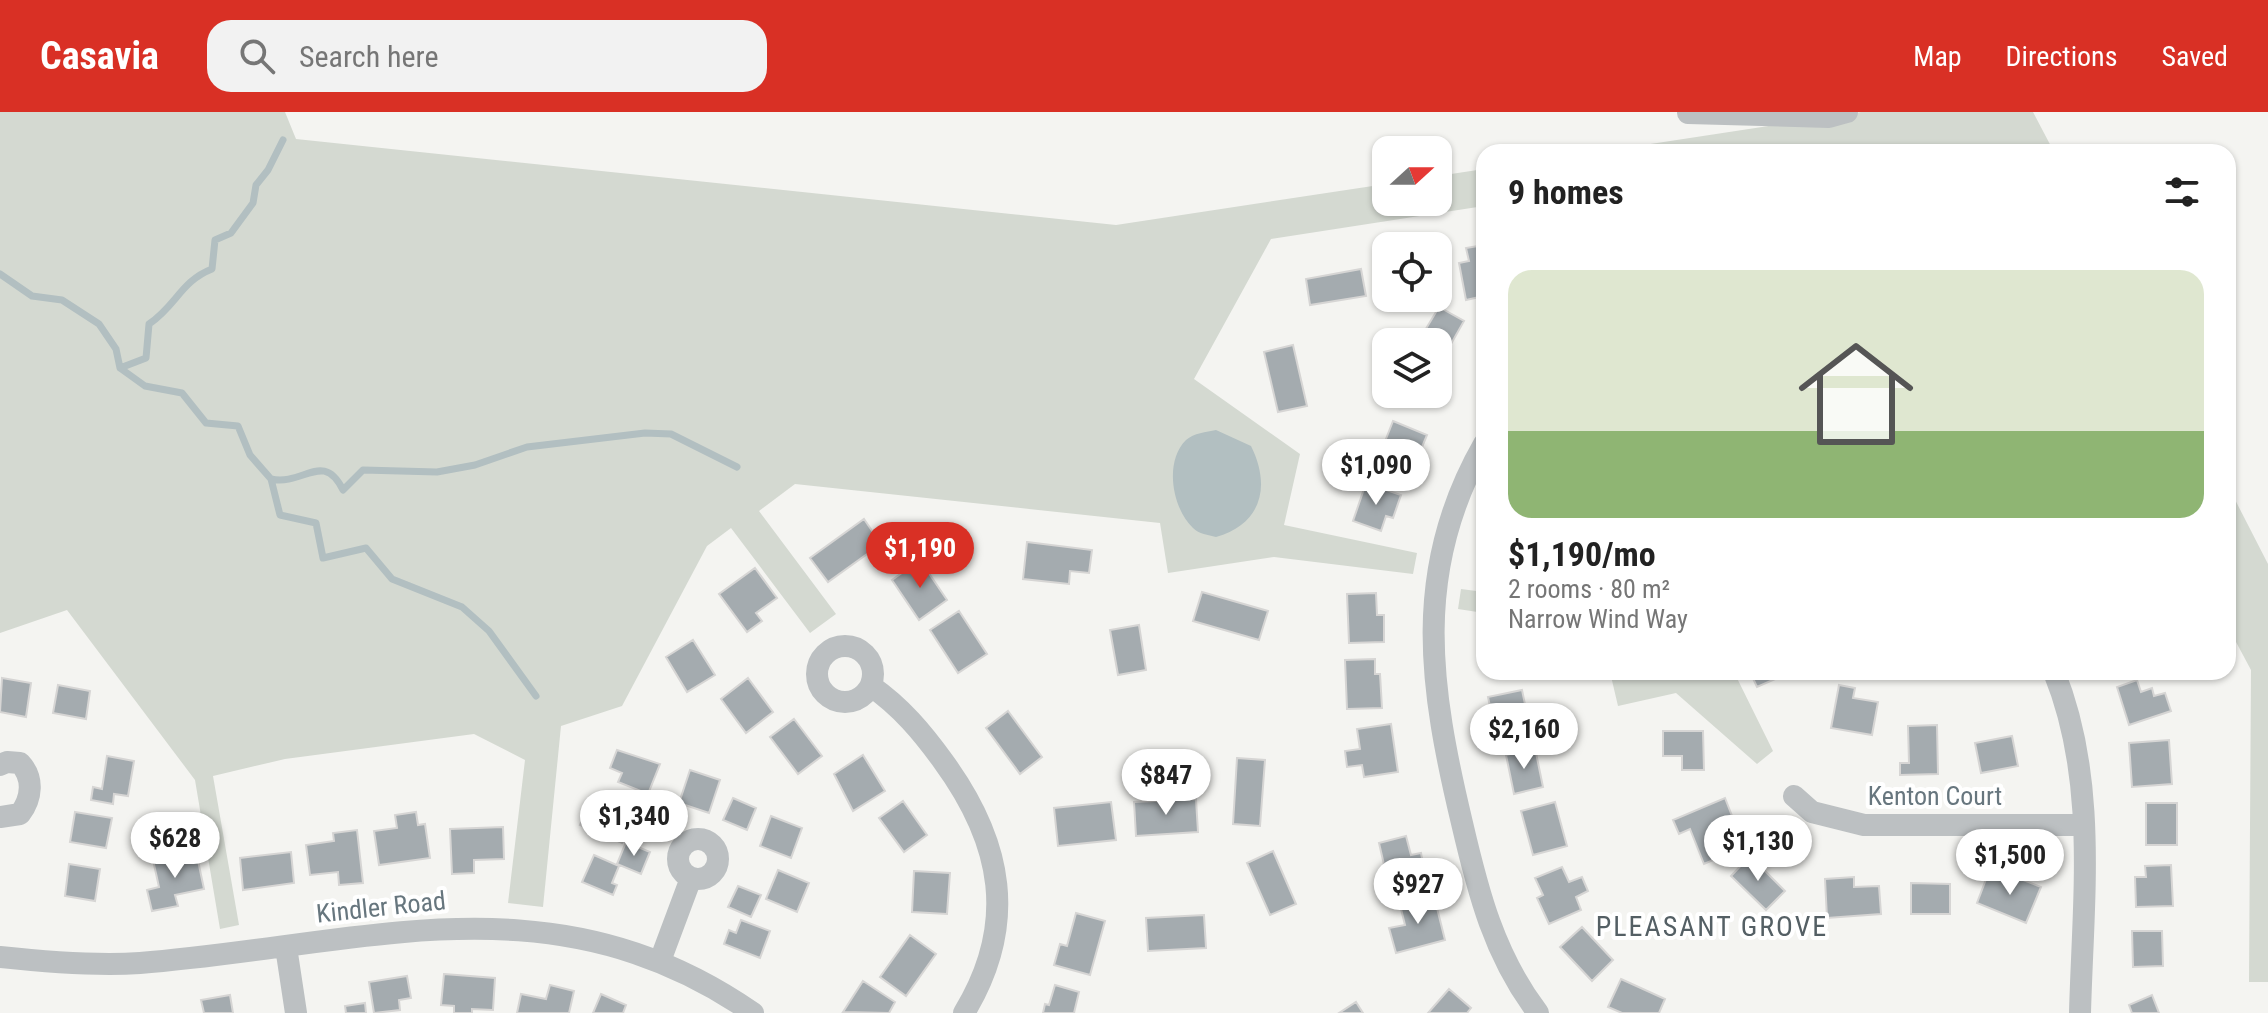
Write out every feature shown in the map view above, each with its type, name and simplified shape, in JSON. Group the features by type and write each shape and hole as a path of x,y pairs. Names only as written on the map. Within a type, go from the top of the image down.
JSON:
{"street":[{"path":"1688,113 1829,117 1847,112"},
{"path":"1476,462 1458,503 1435,586 1434,681 1438,721 1481,903 1498,949 1538,1013"},
{"path":"2057,680 2075,732 2084,825 2080,1013"},
{"path":"871,686 895,703 952,774 989,847 998,886 997,926 992,956 964,1013"},
{"path":"0,765 20,763 30,779 28,803 20,814 0,817"},
{"name":"Kenton Court","path":"1794,796 1812,812 1864,825 2084,825"},
{"path":"660,961 691,878"},
{"name":"Kindler Road","path":"0,957 85,964 138,963 286,947 394,931 493,927 568,937 660,961 753,1013"},
{"path":"286,947 296,1013"}],"shaded area":[{"path":"0,112 285,112 296,139 1116,225 1372,186 1372,216 1419,216 1271,239 1194,379 1300,454 1284,525 1417,553 1413,574 1274,557 1168,573 1160,523 795,484 759,511 836,614 810,633 731,528 707,546 622,706 561,726 543,907 508,903 525,760 474,734 285,759 213,776 239,925 220,929 195,780 67,610 0,633"},
{"path":"1861,112 2033,112 2050,144 1651,144"},
{"path":"1476,170 1476,207 1452,211 1452,174"},
{"path":"1216,430 1251,446 1257,461 1261,489 1253,513 1244,523 1216,537 1198,532 1186,519 1176,497 1173,472 1179,449 1186,440 1196,434"},
{"path":"2236,502 2268,564 2268,982 2249,982 2251,670 2236,642"},
{"path":"1461,589 1476,591 1476,612 1458,609"},
{"path":"1612,680 1738,680 1773,751 1757,764 1676,693 1618,706"}],"building":[{"path":"1476,246 1476,298 1466,300 1459,263 1469,261 1466,248"},
{"path":"1361,269 1366,296 1310,305 1306,279"},
{"path":"1436,312 1448,312 1464,321 1452,342 1452,328 1426,328"},
{"path":"1293,345 1307,406 1278,412 1264,352"},
{"path":"1393,421 1427,435 1415,464 1409,462 1403,478 1375,467"},
{"path":"1366,483 1401,495 1393,518 1386,516 1381,531 1353,521"},
{"path":"864,519 881,544 828,582 810,558"},
{"path":"1027,542 1092,550 1089,573 1070,571 1069,584 1023,579"},
{"path":"920,560 947,600 919,620 892,580"},
{"path":"755,568 777,598 756,613 762,621 747,632 719,594"},
{"path":"1202,592 1268,611 1259,640 1193,621"},
{"path":"1376,593 1377,615 1384,615 1384,642 1349,643 1347,594"},
{"path":"959,611 987,654 958,673 930,630"},
{"path":"1139,625 1146,670 1118,675 1110,630"},
{"path":"693,640 715,675 687,692 666,657"},
{"path":"1375,659 1375,674 1380,674 1382,708 1347,709 1345,660"},
{"path":"2,678 31,683 26,717 0,712"},
{"path":"748,678 773,712 746,733 721,699"},
{"path":"1754,680 1773,680 1757,687"},
{"path":"2137,680 2141,692 2152,688 2154,696 2165,693 2171,711 2129,725 2117,687"},
{"path":"58,685 90,691 86,719 53,713"},
{"path":"1839,685 1855,688 1853,698 1878,702 1872,735 1831,728"},
{"path":"1522,690 1530,728 1496,735 1488,697"},
{"path":"1008,711 1042,757 1020,774 986,728"},
{"path":"794,719 822,756 798,774 770,737"},
{"path":"1391,724 1398,772 1364,777 1362,765 1347,767 1345,751 1360,749 1357,729"},
{"path":"1937,725 1938,774 1900,775 1900,763 1909,763 1908,726"},
{"path":"1663,731 1703,731 1704,770 1682,770 1682,756 1663,756"},
{"path":"2012,736 2018,766 1981,773 1975,743"},
{"path":"2169,740 2172,784 2132,787 2129,743"},
{"path":"1535,748 1543,787 1514,794 1506,755"},
{"path":"617,750 660,764 648,794 618,782 622,773 610,768"},
{"path":"863,755 885,791 853,811 834,774"},
{"path":"107,756 134,761 128,796 114,794 113,804 91,800 93,787 102,789"},
{"path":"1237,758 1265,760 1260,826 1233,824"},
{"path":"690,770 720,780 709,813 679,803"},
{"path":"592,797 634,814 622,843 580,825"},
{"path":"733,798 756,808 747,830 723,820"},
{"path":"1725,798 1734,821 1721,826 1732,852 1704,864 1690,829 1679,834 1673,820"},
{"path":"641,799 664,807 660,819 637,811"},
{"path":"1196,799 1198,832 1136,836 1134,802"},
{"path":"903,801 927,835 904,852 879,818"},
{"path":"1111,802 1116,840 1058,846 1054,808"},
{"path":"1555,802 1567,846 1533,855 1521,811"},
{"path":"2146,803 2177,803 2177,845 2146,845"},
{"path":"75,812 112,818 106,848 70,842"},
{"path":"416,812 418,825 425,824 430,858 379,865 374,831 397,828 395,815"},
{"path":"771,816 802,828 791,858 760,846"},
{"path":"503,827 504,859 474,860 474,873 452,874 450,829"},
{"path":"357,830 363,883 339,885 338,872 310,875 306,845 334,841 333,833"},
{"path":"1406,836 1411,855 1421,853 1425,874 1388,882 1379,843"},
{"path":"626,842 650,852 641,874 617,864"},
{"path":"196,851 204,889 175,895 178,906 152,911 147,890 159,887 153,860"},
{"path":"1273,851 1296,904 1270,915 1247,863"},
{"path":"291,852 294,883 243,890 240,858"},
{"path":"594,855 619,866 612,883 617,885 613,895 582,882"},
{"path":"1750,856 1785,891 1766,910 1731,876"},
{"path":"69,864 100,869 95,901 65,896"},
{"path":"2171,865 2173,906 2136,907 2135,877 2146,877 2145,866"},
{"path":"1562,867 1569,882 1582,877 1588,891 1576,897 1581,910 1549,924 1537,898 1543,895 1535,878"},
{"path":"778,870 809,883 797,912 766,899"},
{"path":"914,871 950,873 947,914 912,912"},
{"path":"1988,874 2010,883 2013,876 2041,887 2026,923 1977,903"},
{"path":"1854,877 1854,887 1879,886 1881,914 1827,918 1825,879"},
{"path":"1911,883 1950,884 1950,914 1911,914"},
{"path":"738,886 761,895 751,917 728,907"},
{"path":"1434,896 1445,940 1396,953 1389,928 1405,925 1400,905"},
{"path":"1076,913 1105,921 1090,975 1054,965 1060,944 1067,946"},
{"path":"1204,915 1206,948 1148,951 1146,918"},
{"path":"741,920 770,931 760,958 724,944 729,930 736,933"},
{"path":"1582,927 1613,960 1592,981 1560,947"},
{"path":"2132,931 2162,931 2163,966 2133,967"},
{"path":"910,935 936,954 906,996 880,977"},
{"path":"444,974 495,978 493,1010 472,1009 472,1013 454,1013 454,1006 441,1005"},
{"path":"407,976 411,998 399,1000 400,1010 374,1013 369,982"},
{"path":"1621,979 1665,999 1659,1013 1622,1013 1608,1007"},
{"path":"863,981 895,1002 889,1013 843,1012"},
{"path":"550,985 574,991 569,1013 517,1013 521,994 546,999"},
{"path":"1055,985 1079,992 1074,1013 1043,1013"},
{"path":"1449,989 1471,1008 1467,1013 1428,1013"},
{"path":"601,994 626,1005 623,1013 593,1013"},
{"path":"230,995 233,1013 204,1013 201,1000"},
{"path":"2152,995 2159,1013 2132,1013 2129,1005"},
{"path":"1356,1002 1363,1013 1339,1013"},
{"path":"365,1003 366,1013 346,1013 345,1006"}],"waterway":[{"path":"120,368 146,358 149,324 193,280 212,269 215,240 231,233 253,203 256,185 268,170 283,140"},
{"path":"0,274 32,296 62,300 99,324 116,349 120,368 145,386 182,393 206,423 238,426 250,455 271,479 280,515 316,523 323,558 366,548 392,579 462,607 489,631 536,696"},
{"path":"271,479 283,480 312,472 328,472 343,490 363,470 437,472 475,465 527,447 645,433 671,434 737,467"}],"district":[{"name":"PLEASANT GROVE","path":"1712,926"}]}
